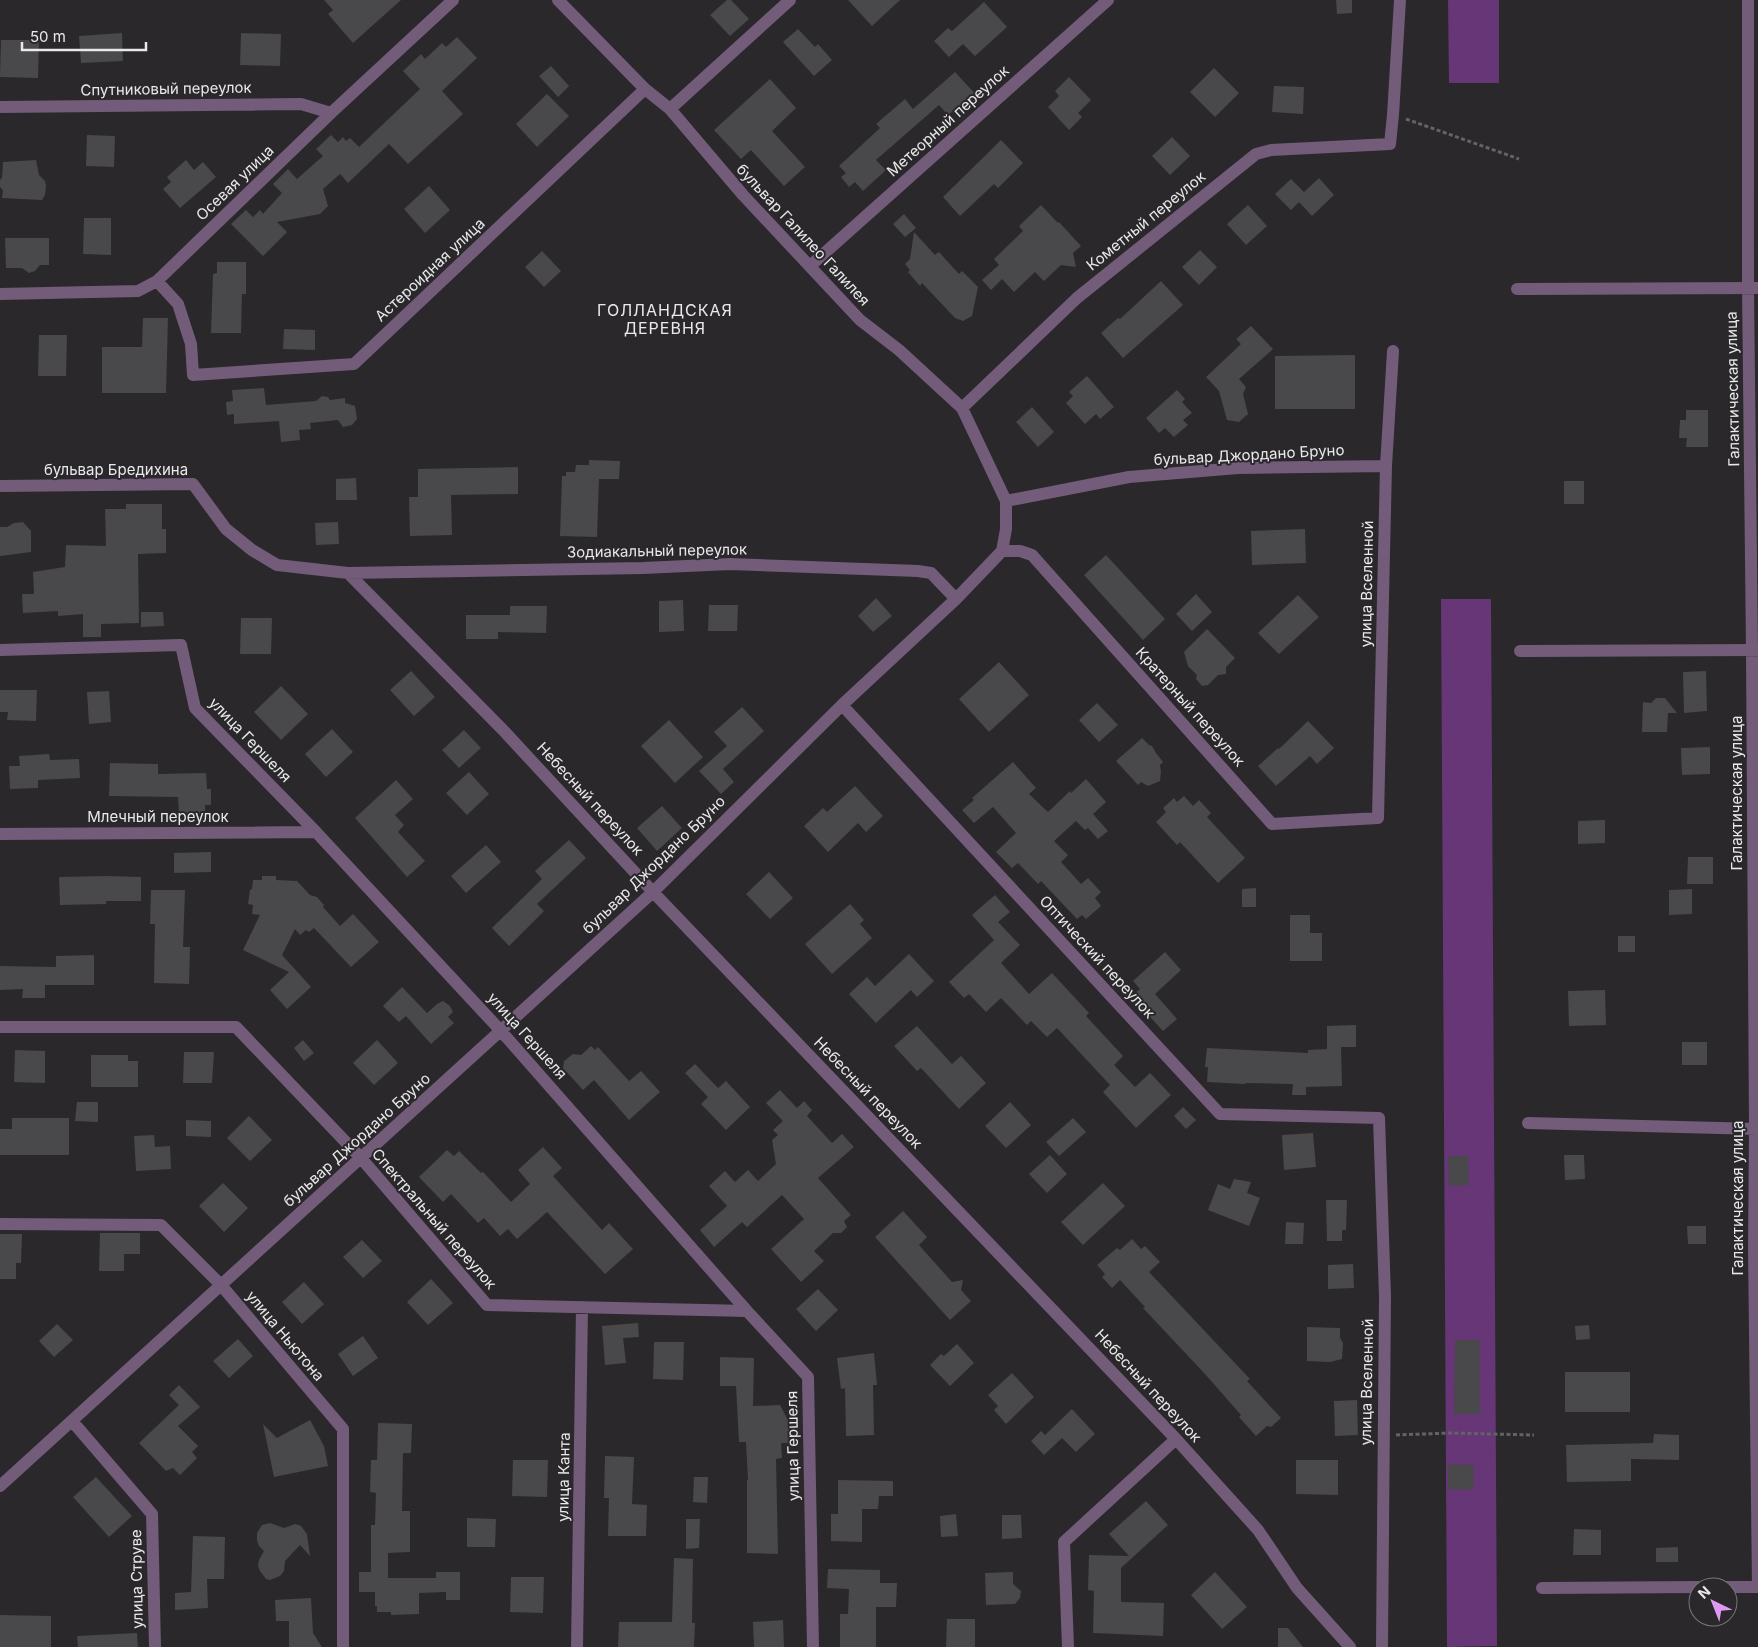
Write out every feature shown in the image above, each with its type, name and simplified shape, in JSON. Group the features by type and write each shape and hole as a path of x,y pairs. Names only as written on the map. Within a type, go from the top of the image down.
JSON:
{"street":[{"name":"Осевая улица","path":"0,294 138,291 157,281 331,113 453,0"},
{"name":"бульвар Галилео Галилея","path":"558,0 645,89 670,109 743,195 860,320 899,350 962,408 1006,501"},
{"path":"670,109 790,0"},
{"name":"Метеорный переулок","path":"810,266 1108,0"},
{"path":"1393,114 1400,0"},
{"name":"Галактическая улица","path":"1748,0 1753,288 1756,1129 1754,1249 1758,1587"},
{"name":"Астероидная улица","path":"157,281 178,304 191,344 193,375 354,364 645,89"},
{"name":"Спутниковый переулок","path":"0,107 301,104 331,113"},
{"name":"Кометный переулок","path":"962,408 1077,298 1256,154 1272,150 1390,144 1393,114"},
{"path":"1517,289 1753,288"},
{"name":"улица Вселенной","path":"1378,818 1386,466 1393,352"},
{"name":"бульвар Джордано Бруно","path":"1006,501 1129,477 1238,468 1386,466"},
{"name":"бульвар Бредихина","path":"0,486 193,484 226,529 252,550 277,566 348,573"},
{"path":"1002,551 1006,530 1006,501"},
{"name":"бульвар Джордано Бруно","path":"0,1486 653,892 842,704 956,599 1002,551"},
{"name":"Кратерный переулок","path":"1002,551 1020,551 1032,555 1272,824 1378,818"},
{"name":"Зодиакальный переулок","path":"348,573 633,568 730,564 918,571 931,573 956,599"},
{"name":"Небесный переулок","path":"348,573 504,730 653,892 1176,1439 1258,1530 1297,1588 1350,1647"},
{"name":"улица Гершеля","path":"0,650 181,646 195,708 316,832 501,1031 747,1311 808,1376 814,1647"},
{"path":"1520,651 1755,650"},
{"name":"Оптический переулок","path":"842,704 1220,1114 1379,1118"},
{"name":"Млечный переулок","path":"0,834 316,832"},
{"name":"Спектральный переулок","path":"0,1027 236,1027 360,1158 487,1305 747,1311"},
{"name":"улица Вселенной","path":"1379,1118 1385,1296 1382,1647"},
{"path":"1528,1123 1756,1129"},
{"name":"улица Ньютона","path":"0,1224 161,1225 221,1285 343,1429 343,1647"},
{"name":"улица Канта","path":"577,1647 582,1307"},
{"name":"улица Струве","path":"72,1421 152,1514 155,1647"},
{"path":"1068,1647 1064,1542 1176,1439"},
{"path":"1542,1588 1688,1587"},
{"path":"1738,1587 1758,1587"}],"path":[{"path":"1393,114 1519,159"},
{"path":"1383,1436 1450,1433 1534,1435"}],"shaded area":[{"path":"1448,0 1499,0 1499,83 1449,83"},
{"path":"1441,599 1491,599 1497,1646 1447,1647"}],"building":[{"path":"324,0 401,0 353,43 328,14 333,10"},
{"path":"727,0 731,0 749,19 730,36 710,15"},
{"path":"848,0 900,0 872,26"},
{"path":"1336,0 1352,0 1352,13 1337,14"},
{"path":"984,2 1007,27 975,56 963,44 949,57 934,41 948,28 952,31"},
{"path":"798,29 815,47 818,44 832,60 814,76 783,42"},
{"path":"122,33 123,61 81,63 79,36"},
{"path":"241,33 281,34 280,66 240,65"},
{"path":"457,37 477,58 442,91 463,114 408,164 389,144 348,183 340,174 323,189 328,206 320,214 277,222 287,232 263,256 231,224 246,210 253,217 260,210 263,214 282,193 273,184 288,169 297,179 323,156 316,149 331,135 338,142 343,137 346,141 350,138 359,147 420,89 403,71 421,54 425,59 442,43 446,47"},
{"path":"1,40 39,40 38,78 0,77"},
{"path":"551,66 569,86 558,97 539,76"},
{"path":"1214,68 1239,93 1215,117 1190,92"},
{"path":"955,72 978,97 964,110 960,105 948,115 939,105 876,160 886,170 863,191 855,182 849,187 841,177 846,173 839,166 880,128 876,124 905,99 913,109"},
{"path":"1069,77 1091,100 1078,113 1082,117 1069,130 1048,107 1059,96 1055,91"},
{"path":"770,79 796,108 772,131 805,167 784,186 751,150 741,159 714,130"},
{"path":"1274,86 1304,87 1303,114 1272,112"},
{"path":"547,94 569,116 537,147 516,124"},
{"path":"87,135 115,136 114,167 86,166"},
{"path":"1172,137 1190,156 1170,175 1152,156"},
{"path":"1001,140 1023,163 998,188 994,184 960,216 943,197"},
{"path":"36,160 39,175 45,181 46,186 45,195 42,200 2,198 3,190 0,187 0,180 2,178 3,162"},
{"path":"186,160 194,170 203,162 216,177 180,208 163,189 171,182 167,177"},
{"path":"1319,178 1334,195 1312,216 1299,202 1291,210 1275,194 1291,179 1304,192"},
{"path":"429,186 450,210 425,233 404,209"},
{"path":"1041,205 1081,246 1073,253 1076,267 1061,265 1044,281 1035,272 1014,292 1002,279 991,290 982,280 999,265 994,259 1023,231 1019,226"},
{"path":"1248,205 1267,226 1246,245 1227,224"},
{"path":"904,214 916,228 905,237 893,224"},
{"path":"84,218 111,218 111,255 83,254"},
{"path":"914,232 935,255 939,252 959,274 962,271 978,287 972,316 963,321 955,318 922,283 920,286 908,272 910,270 905,264 910,259"},
{"path":"5,238 49,238 49,265 40,265 35,271 29,273 22,268 6,268"},
{"path":"1200,250 1217,267 1199,285 1182,267"},
{"path":"542,251 561,271 544,287 525,267"},
{"path":"217,262 246,262 246,294 242,294 241,333 211,333 213,274 217,273"},
{"path":"1161,281 1183,305 1123,358 1101,333 1118,318 1120,319"},
{"path":"143,318 168,318 166,393 102,393 102,347 142,347"},
{"path":"1251,326 1273,349 1239,379 1246,387 1243,394 1248,414 1239,422 1227,420 1219,391 1206,377 1241,344 1236,339"},
{"path":"284,329 315,330 315,350 283,349"},
{"path":"39,335 67,335 66,376 38,376"},
{"path":"1355,355 1355,409 1275,409 1275,356"},
{"path":"1087,376 1114,407 1100,419 1096,414 1085,424 1066,403 1073,396 1069,392"},
{"path":"264,388 266,405 316,401 322,396 328,397 330,400 345,398 345,403 355,406 357,419 352,425 343,427 338,420 310,423 311,429 299,430 300,440 281,442 279,421 234,424 234,414 227,415 226,402 233,401 232,390"},
{"path":"1177,390 1185,399 1182,402 1192,413 1183,420 1188,425 1174,437 1165,428 1159,433 1146,418"},
{"path":"1032,407 1054,432 1038,447 1016,422"},
{"path":"1686,410 1708,410 1708,447 1686,447 1687,438 1679,438 1680,420 1686,420"},
{"path":"589,460 620,461 619,479 599,479 597,537 560,536 562,476 566,476 566,472 575,472 576,465 589,465"},
{"path":"518,467 518,494 451,495 452,535 410,536 409,497 418,497 418,469"},
{"path":"356,478 357,500 336,500 336,479"},
{"path":"1564,481 1584,481 1584,504 1564,504"},
{"path":"126,504 162,504 162,529 166,529 166,553 138,554 139,623 101,624 101,637 83,637 83,614 58,616 58,611 23,613 22,594 34,594 33,572 65,567 66,545 106,546 105,509 126,509"},
{"path":"23,522 31,531 31,552 0,556 0,527"},
{"path":"338,522 339,544 316,545 315,523"},
{"path":"1305,529 1306,563 1252,565 1251,531"},
{"path":"1106,555 1165,619 1143,640 1084,575"},
{"path":"1196,594 1212,612 1192,631 1176,614"},
{"path":"1298,595 1319,617 1279,654 1258,633"},
{"path":"876,598 892,616 873,632 858,616"},
{"path":"683,600 684,631 659,632 659,601"},
{"path":"709,605 738,605 737,631 708,631"},
{"path":"510,606 547,606 546,633 498,632 498,639 466,639 466,615 510,615"},
{"path":"141,612 163,612 164,626 141,627"},
{"path":"241,618 272,618 271,654 240,654"},
{"path":"1207,629 1235,658 1226,667 1226,674 1218,675 1208,685 1202,686 1196,679 1197,675 1188,666 1184,652"},
{"path":"999,662 1029,695 989,732 959,699"},
{"path":"411,671 435,697 414,716 390,690"},
{"path":"1706,671 1707,711 1684,713 1683,672"},
{"path":"281,686 308,714 281,740 254,712"},
{"path":"0,690 37,690 36,721 7,720 8,712 0,712"},
{"path":"109,691 111,722 89,724 87,692"},
{"path":"1656,698 1665,698 1677,713 1668,713 1667,732 1642,732 1643,702 1651,703"},
{"path":"1097,703 1118,725 1099,742 1079,720"},
{"path":"742,707 764,731 723,769 734,782 721,794 699,771 727,746 714,732"},
{"path":"669,720 703,757 675,783 641,746"},
{"path":"1308,721 1334,748 1317,764 1310,756 1276,786 1258,766"},
{"path":"332,729 353,752 326,777 305,754"},
{"path":"464,730 481,748 459,768 442,750"},
{"path":"1142,738 1152,746 1163,762 1160,765 1160,781 1148,786 1141,782 1138,785 1116,761"},
{"path":"1710,747 1710,774 1682,775 1681,748"},
{"path":"49,754 50,760 79,759 80,778 38,780 38,788 10,789 9,766 20,766 19,756"},
{"path":"1013,762 1036,788 1029,794 1048,812 1086,779 1106,802 1093,814 1108,831 1098,839 1088,828 1085,830 1076,821 1054,841 1068,855 1061,862 1081,884 1088,878 1101,892 1095,898 1101,906 1086,919 1082,915 1077,919 1041,881 1038,884 1018,863 1012,868 996,852 1016,833 993,807 974,823 962,810 974,800 972,798"},
{"path":"110,763 158,764 158,774 206,773 207,789 211,789 211,805 205,805 205,815 179,816 178,797 109,796"},
{"path":"469,772 489,794 467,815 446,793"},
{"path":"396,780 413,799 395,815 404,825 398,832 425,861 407,877 355,818"},
{"path":"855,786 883,816 866,832 858,823 828,852 804,826 823,808 827,812"},
{"path":"1184,796 1193,806 1199,800 1211,813 1207,817 1245,858 1218,883 1180,842 1177,845 1156,822 1166,812 1163,808 1174,798 1177,802"},
{"path":"662,806 682,828 657,851 637,828"},
{"path":"1605,820 1605,843 1578,844 1578,821"},
{"path":"569,840 586,858 537,904 544,911 509,946 492,928 542,879 535,871"},
{"path":"486,845 501,862 466,893 451,876"},
{"path":"211,852 211,872 174,873 174,853"},
{"path":"1688,857 1713,857 1713,884 1687,884"},
{"path":"769,872 793,898 770,919 746,894"},
{"path":"262,876 276,876 276,880 297,881 310,895 317,897 324,905 323,907 340,926 353,914 379,942 351,967 314,928 309,932 306,930 300,935 295,929 282,955 311,987 287,1009 270,990 289,972 243,950 260,915 252,914 253,905 248,904 250,890 252,889 253,880 262,880"},
{"path":"59,877 141,877 141,901 106,901 106,904 60,905"},
{"path":"1256,888 1256,907 1242,907 1242,889"},
{"path":"1692,889 1692,914 1669,915 1669,890"},
{"path":"151,890 185,890 183,947 190,947 189,984 154,983 155,924 150,924"},
{"path":"995,895 1010,912 998,922 1020,945 1001,963 1029,994 1052,973 1089,1013 1086,1016 1123,1056 1114,1065 1135,1087 1150,1073 1171,1095 1136,1128 1103,1092 1110,1085 1057,1028 1047,1037 1031,1021 1027,1025 1001,998 986,1012 969,994 964,998 949,982 994,940 972,915"},
{"path":"850,904 864,920 860,924 872,938 832,974 805,944"},
{"path":"1290,915 1310,915 1310,933 1322,933 1322,961 1290,961"},
{"path":"1618,936 1635,936 1635,952 1618,952"},
{"path":"1165,952 1181,970 1155,994 1177,1019 1163,1031 1137,1003 1141,1000 1135,993 1140,989 1133,981"},
{"path":"909,954 934,981 917,997 911,990 876,1023 849,994 867,977 875,986"},
{"path":"94,955 94,985 45,985 45,998 22,998 23,989 0,990 0,966 56,967 56,956"},
{"path":"402,987 427,1013 443,1001 450,1006 453,1012 448,1017 454,1023 431,1044 406,1016 399,1022 383,1006"},
{"path":"1605,990 1606,1025 1569,1026 1568,991"},
{"path":"1356,1025 1356,1047 1341,1047 1342,1086 1306,1087 1306,1095 1292,1095 1293,1084 1207,1082 1208,1067 1205,1067 1207,1048 1308,1053 1308,1050 1327,1049 1327,1026"},
{"path":"917,1026 952,1064 961,1056 986,1083 959,1109 921,1068 917,1071 894,1046"},
{"path":"303,1040 314,1053 304,1061 294,1048"},
{"path":"377,1040 398,1063 374,1085 353,1063"},
{"path":"1682,1042 1707,1042 1707,1065 1682,1065"},
{"path":"591,1046 595,1050 598,1047 629,1081 641,1071 660,1092 629,1120 594,1080 583,1090 563,1068 564,1061 573,1054 581,1055"},
{"path":"15,1050 45,1051 45,1083 14,1082"},
{"path":"184,1052 214,1052 212,1083 183,1083"},
{"path":"91,1055 128,1055 128,1061 138,1061 138,1087 91,1087"},
{"path":"695,1064 718,1088 726,1081 750,1107 726,1130 701,1104 708,1097 685,1073"},
{"path":"780,1090 797,1108 804,1101 812,1110 807,1116 832,1143 842,1134 854,1147 818,1178 851,1215 844,1221 847,1227 841,1233 833,1233 814,1251 824,1261 801,1282 771,1249 804,1219 782,1195 747,1227 742,1222 714,1247 700,1230 727,1206 709,1186 725,1171 735,1182 748,1170 758,1181 776,1164 772,1140 778,1135 773,1130 783,1121 766,1103"},
{"path":"77,1102 98,1102 98,1122 75,1121"},
{"path":"1010,1102 1031,1125 1006,1148 985,1126"},
{"path":"1183,1107 1196,1120 1186,1129 1174,1116"},
{"path":"249,1116 272,1140 250,1161 227,1138"},
{"path":"12,1118 69,1118 69,1155 0,1155 0,1129 12,1129"},
{"path":"1073,1118 1086,1132 1059,1156 1046,1142"},
{"path":"186,1120 211,1121 211,1137 186,1136"},
{"path":"1313,1133 1316,1167 1284,1170 1282,1135"},
{"path":"154,1135 155,1147 170,1146 171,1169 136,1171 134,1136"},
{"path":"543,1147 562,1168 553,1176 602,1230 609,1223 633,1249 605,1274 547,1212 517,1239 508,1229 500,1236 484,1218 478,1223 451,1194 443,1202 419,1177 447,1150 454,1156 459,1151 481,1173 483,1172 511,1202 530,1184 518,1170"},
{"path":"1050,1155 1067,1174 1047,1193 1029,1174"},
{"path":"1564,1155 1584,1155 1585,1179 1565,1180"},
{"path":"1448,1156 1468,1156 1469,1185 1449,1186"},
{"path":"1234,1179 1251,1182 1247,1193 1260,1198 1249,1226 1208,1210 1218,1184 1230,1189"},
{"path":"223,1183 248,1208 224,1232 199,1206"},
{"path":"1103,1183 1125,1206 1083,1245 1061,1222"},
{"path":"1326,1200 1347,1200 1346,1230 1342,1230 1342,1241 1327,1241"},
{"path":"903,1211 927,1237 919,1245 952,1282 963,1280 961,1290 971,1301 950,1320 875,1237"},
{"path":"1286,1222 1304,1223 1303,1244 1285,1244"},
{"path":"1687,1226 1706,1226 1706,1244 1688,1244"},
{"path":"100,1233 140,1233 140,1254 124,1254 124,1271 99,1271"},
{"path":"0,1234 22,1234 21,1263 16,1263 16,1279 0,1279"},
{"path":"1132,1239 1141,1249 1145,1246 1160,1262 1149,1272 1250,1379 1247,1381 1281,1418 1271,1427 1267,1426 1256,1436 1239,1417 1241,1415 1143,1308 1145,1307 1120,1280 1112,1288 1102,1277 1105,1274 1097,1265 1117,1248 1120,1250"},
{"path":"362,1240 382,1261 363,1278 343,1257"},
{"path":"1353,1264 1354,1288 1328,1289 1328,1265"},
{"path":"431,1279 453,1303 428,1325 407,1302"},
{"path":"304,1282 324,1304 302,1324 282,1302"},
{"path":"818,1289 838,1310 816,1331 796,1309"},
{"path":"638,1323 639,1337 623,1338 626,1363 605,1365 602,1326"},
{"path":"57,1324 73,1340 54,1357 39,1341"},
{"path":"1589,1325 1590,1339 1576,1340 1575,1326"},
{"path":"1307,1327 1340,1328 1340,1338 1343,1343 1342,1359 1330,1362 1307,1361"},
{"path":"363,1336 378,1358 353,1376 338,1354"},
{"path":"238,1339 253,1356 229,1378 213,1361"},
{"path":"1455,1340 1480,1340 1480,1414 1454,1414"},
{"path":"654,1342 684,1342 683,1380 653,1379"},
{"path":"957,1344 974,1363 950,1386 930,1365 941,1354 944,1356"},
{"path":"874,1353 877,1385 873,1385 874,1435 846,1436 845,1388 841,1389 837,1358"},
{"path":"720,1357 754,1358 753,1406 780,1405 792,1428 793,1443 781,1443 782,1458 776,1459 778,1554 747,1553 748,1480 746,1442 739,1442 736,1386 720,1386"},
{"path":"1565,1372 1630,1372 1630,1412 1565,1412"},
{"path":"1012,1373 1034,1397 1006,1424 994,1410 998,1406 988,1395"},
{"path":"179,1385 200,1407 178,1426 198,1446 192,1452 197,1458 180,1475 173,1468 166,1471 139,1443 179,1405 169,1395"},
{"path":"1357,1400 1358,1435 1335,1436 1334,1401"},
{"path":"1072,1409 1095,1434 1076,1452 1062,1438 1044,1455 1031,1441 1041,1431 1045,1435"},
{"path":"310,1420 324,1446 328,1466 274,1477 263,1424 277,1438"},
{"path":"378,1423 412,1424 411,1453 403,1453 402,1511 410,1511 410,1552 388,1553 388,1578 436,1578 436,1572 460,1572 460,1600 446,1600 446,1592 419,1593 419,1614 391,1615 391,1612 377,1612 375,1592 359,1592 359,1572 371,1572 371,1525 375,1525 376,1493 370,1492 371,1460 377,1460"},
{"path":"1654,1434 1679,1435 1679,1460 1631,1459 1631,1481 1567,1482 1566,1445 1653,1443"},
{"path":"605,1456 634,1457 632,1504 647,1505 646,1536 608,1536 609,1498 604,1498"},
{"path":"513,1460 548,1460 547,1497 512,1496"},
{"path":"1296,1460 1338,1460 1338,1495 1296,1494"},
{"path":"1448,1464 1474,1465 1473,1490 1448,1489"},
{"path":"96,1477 132,1516 109,1537 73,1497"},
{"path":"694,1477 708,1477 707,1503 693,1502"},
{"path":"838,1480 893,1481 893,1496 879,1496 878,1509 862,1509 862,1542 831,1541 831,1514 838,1514"},
{"path":"1146,1501 1168,1525 1121,1568 1121,1602 1164,1603 1163,1636 1093,1633 1094,1591 1088,1590 1089,1555 1129,1556 1109,1534"},
{"path":"956,1514 958,1536 941,1537 940,1516"},
{"path":"1002,1515 1021,1515 1022,1538 1002,1539"},
{"path":"467,1518 496,1519 495,1547 467,1547"},
{"path":"686,1519 700,1519 699,1548 686,1549"},
{"path":"270,1523 284,1528 295,1524 301,1526 307,1534 310,1556 300,1545 285,1561 284,1571 280,1576 270,1580 266,1579 258,1566 264,1551 259,1546 257,1533 262,1525"},
{"path":"1574,1529 1601,1530 1601,1555 1573,1555"},
{"path":"193,1536 225,1537 224,1579 207,1579 208,1608 175,1610 175,1593 191,1592"},
{"path":"1678,1547 1678,1562 1656,1562 1656,1548"},
{"path":"674,1558 693,1559 692,1623 695,1623 694,1647 618,1647 619,1622 672,1622"},
{"path":"828,1569 880,1570 880,1583 897,1583 896,1607 876,1607 876,1647 840,1647 840,1614 848,1614 849,1589 827,1588"},
{"path":"1013,1572 1013,1584 1021,1591 1020,1598 1015,1604 986,1605 985,1573"},
{"path":"1215,1572 1247,1607 1222,1629 1191,1595"},
{"path":"511,1577 544,1577 543,1613 510,1612"},
{"path":"311,1598 313,1633 322,1647 289,1647 289,1621 276,1621 275,1600"},
{"path":"0,1615 51,1616 51,1647 0,1647"},
{"path":"947,1619 975,1619 975,1647 946,1647"},
{"path":"783,1620 784,1647 754,1647 753,1622"},
{"path":"1278,1628 1288,1628 1303,1647 1278,1647"},
{"path":"137,1633 138,1647 78,1647 77,1636"}],"district":[{"name":"ГОЛЛАНДСКАЯ ДЕРЕВНЯ","path":"665,319"}]}
